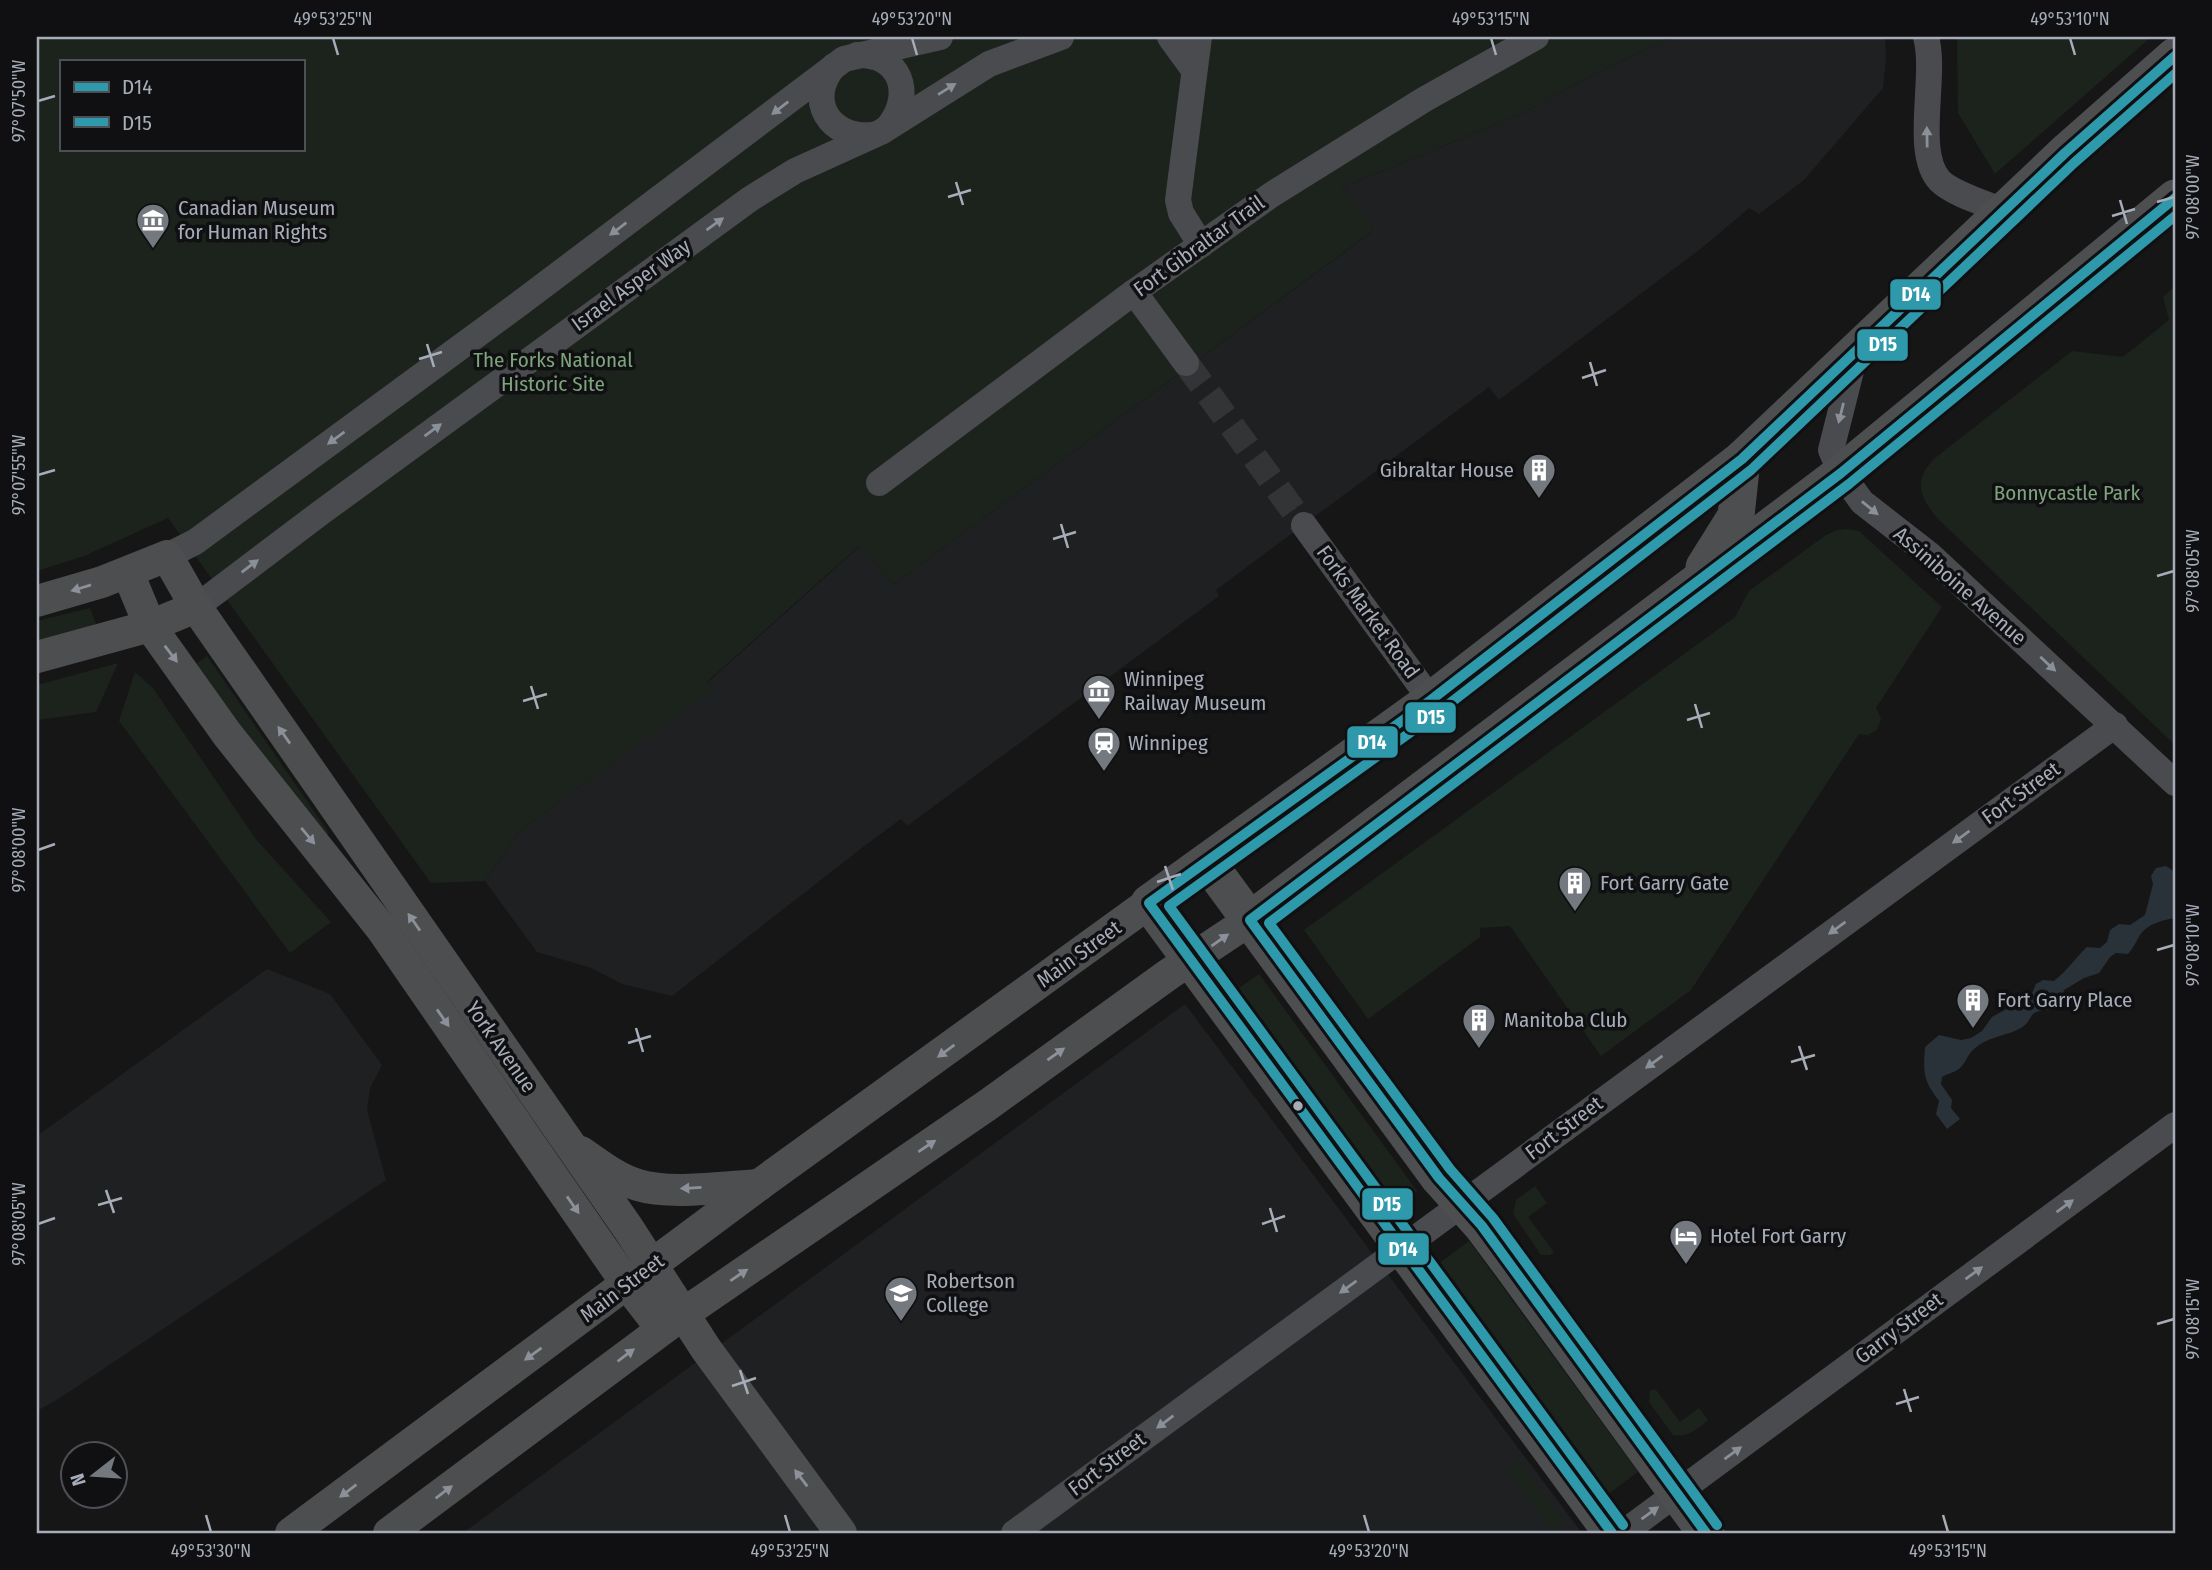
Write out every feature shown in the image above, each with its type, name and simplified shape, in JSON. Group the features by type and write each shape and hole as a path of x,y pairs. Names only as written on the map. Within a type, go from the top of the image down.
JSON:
{"highway":[{"name":"Main Street","path":"1149,904 1431,700 1742,459 2066,153 2175,56"},
{"path":"1250,920 1841,473 2175,198"},
{"path":"1693,585 1736,516 1742,459"},
{"path":"1208,863 1439,1178 1511,1265 1706,1533"},
{"path":"1149,904 1612,1533"}],"main road":[{"path":"37,601 128,573 167,555"},
{"name":"York Avenue","path":"167,555 196,607 652,1265 673,1321"},
{"name":"York Avenue","path":"128,573 150,626 236,745 381,928 626,1284 706,1349 841,1533"},
{"name":"Israel Asper Way","path":"37,657 150,626 196,607"},
{"name":"Main Street","path":"291,1533 759,1185 1149,904"},
{"path":"390,1533 673,1321 989,1104 1169,974 1250,920"},
{"path":"565,1139 604,1169 639,1186 670,1189 759,1185"}],"street":[{"path":"167,555 195,542 845,61 940,37"},
{"name":"Israel Asper Way","path":"196,607 323,510 750,199 795,171 881,131 989,64 1060,37"},
{"path":"1170,37 1194,70"},
{"path":"1199,37 1178,200 1181,213 1201,245"},
{"name":"Fort Gibraltar Trail","path":"879,482 1134,292 1271,195 1425,99 1536,37"},
{"path":"1926,37 1930,64 1927,138 1933,169 1940,181 1949,187 2004,211"},
{"path":"881,59 898,76 903,96 902,106 881,131 858,136 847,134 829,120 821,94 825,78 845,61 881,59"},
{"path":"1134,292 1186,363"},
{"name":"Assiniboine Avenue","path":"1856,351 1831,450 1841,473 1862,502 1930,555 2175,783"},
{"name":"Forks Market Road","path":"1304,525 1431,700"},
{"name":"Fort Street","path":"1014,1533 2115,725"},
{"name":"Garry Street","path":"1623,1533 2175,1125"}],"shaded area":[{"path":"1673,37 1885,37 1883,88 1804,180 1759,214 1749,208 1703,247 1499,400 1489,387 1216,590 1219,596 907,826 901,819 672,996 622,984 591,968 537,952 485,881 519,832 712,689 707,683 860,546 894,584 1373,231 1342,187 1517,116 1604,69"},
{"path":"2166,866 2175,872 2175,918 2151,925 2140,935 2128,954 2116,953 2099,973 2064,990 2061,1002 2050,1010 2037,1011 2019,1029 1979,1045 1959,1069 1942,1077 1941,1084 1952,1100 1951,1108 1960,1119 1947,1129 1936,1114 1939,1101 1925,1076 1925,1047 1939,1035 1961,1040 1971,1038 1982,1031 1992,1017 2030,998 2036,984 2043,980 2054,981 2087,947 2100,948 2107,942 2110,930 2119,924 2130,925 2145,915 2153,884 2151,876 2156,868"},
{"path":"267,969 330,994 382,1065 370,1088 367,1110 386,1180 37,1411 37,1136"},
{"path":"1185,1004 1582,1533 463,1533"}],"green space":[{"name":"The Forks National Historic Site","path":"37,37 1673,37 1604,69 1517,116 1342,187 1374,230 894,584 859,546 707,682 713,689 519,832 485,881 431,883 168,518 84,556 37,571"},
{"path":"1957,37 2151,37 1995,174 1958,113"},
{"name":"Bonnycastle Park","path":"2175,286 2175,745 1937,518 1926,502 1921,481 1935,458 2072,351 2123,357 2169,320 2163,297"},
{"path":"1848,529 1859,531 1942,607 1876,708 1881,719 1877,730 1868,735 1859,734 1691,990 1601,1056 1510,926 1480,928 1480,937 1368,1019 1304,930 1735,617 1749,591 1826,535"},
{"path":"90,608 96,624 37,642 37,621"},
{"path":"207,656 329,833 323,837 199,670 197,663"},
{"path":"118,663 96,712 37,720 37,685"},
{"path":"135,672 153,688 255,838 331,922 290,953 119,721"},
{"path":"1259,974 1417,1191 1396,1206 1239,988"},
{"path":"1535,1186 1547,1203 1528,1217 1554,1252 1550,1255 1541,1255 1513,1214 1516,1200"},
{"path":"1469,1241 1638,1472 1607,1495 1438,1264"},
{"path":"1653,1389 1680,1422 1699,1408 1708,1420 1688,1434 1673,1435 1649,1402 1650,1391"},
{"path":"1519,1461 1564,1522 1552,1531 1507,1470"}],"tunnel":[{"path":"1186,363 1304,525"}],"transit line":[{"name":"D14","path":"1612,1533 1149,903 1431,700 1742,459 2065,153 2175,56"},
{"name":"D15","path":"1623,1525 1169,906 1440,711 1751,470 2074,163 2175,74"},
{"name":"D14","path":"1706,1533 1482,1226 1439,1178 1250,920 1841,473 2175,198"},
{"name":"D15","path":"1717,1525 1493,1218 1450,1169 1269,923 1849,484 2175,216"}],"place":[{"name":"Canadian Museum for Human Rights","path":"153,250"},
{"name":"Gibraltar House","path":"1539,500"},
{"name":"Winnipeg Railway Museum","path":"1099,721"},
{"name":"Winnipeg","path":"1104,773"},
{"name":"Fort Garry Gate","path":"1575,913"},
{"name":"Fort Garry Place","path":"1973,1030"},
{"name":"Manitoba Club","path":"1479,1050"},
{"name":"Hotel Fort Garry","path":"1686,1266"},
{"name":"Robertson College","path":"901,1323"}]}
